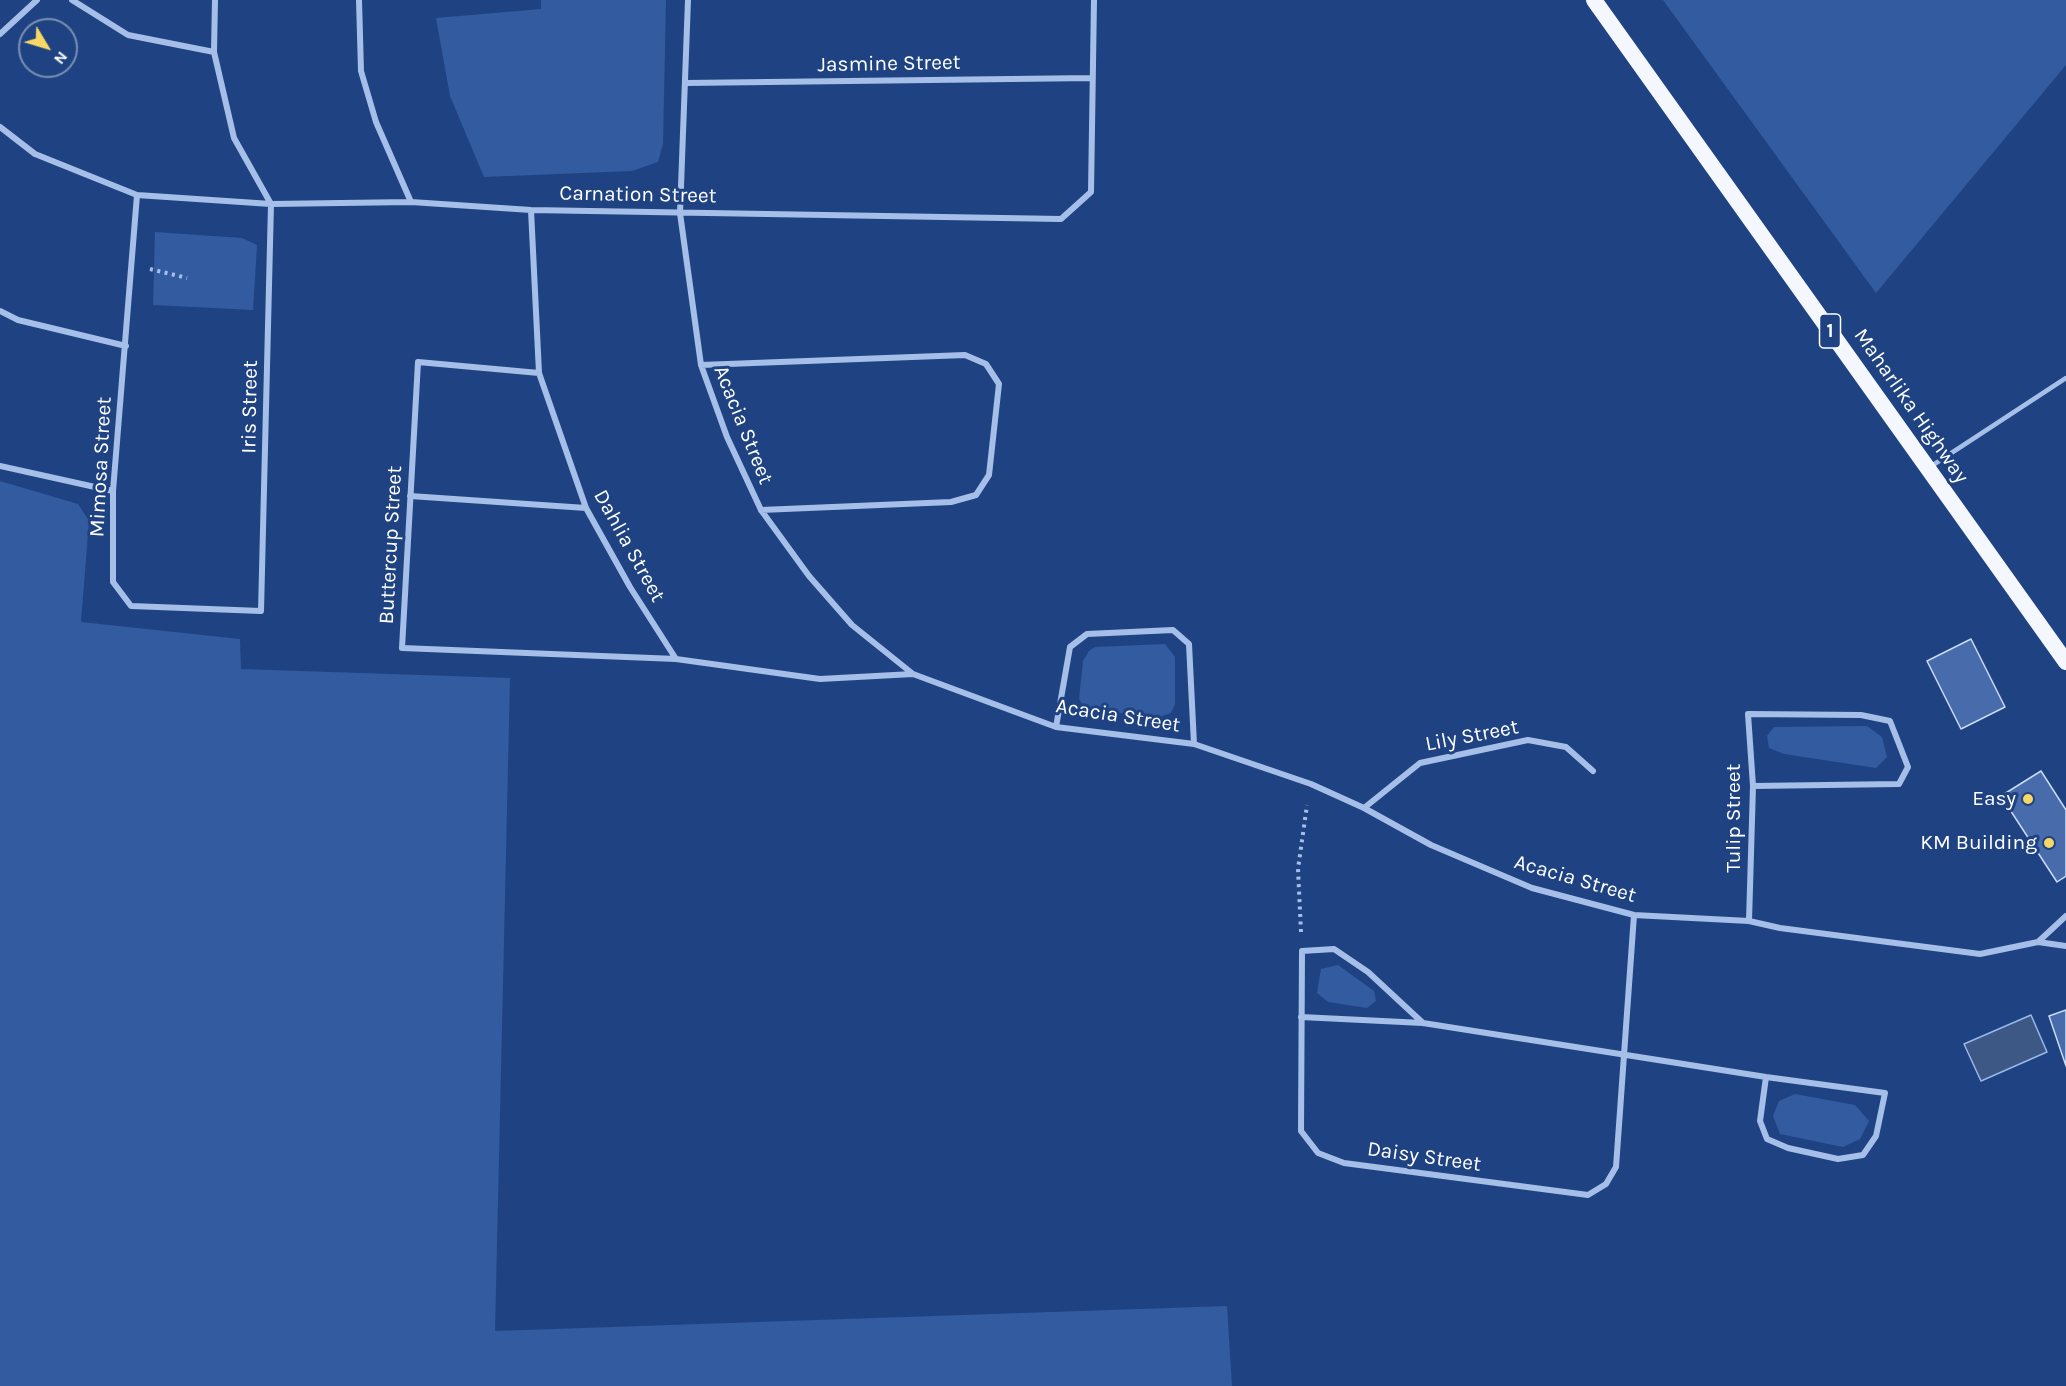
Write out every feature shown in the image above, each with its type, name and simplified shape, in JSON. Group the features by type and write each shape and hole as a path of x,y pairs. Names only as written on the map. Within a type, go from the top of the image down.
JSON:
{"highway":[{"name":"Maharlika Highway","path":"1594,0 2066,662"}],"street":[{"path":"0,34 37,0"},
{"path":"72,0 129,35 214,52"},
{"path":"215,0 214,52 234,138 271,204"},
{"path":"359,0 362,71 376,122 411,202"},
{"name":"Acacia Street","path":"688,0 680,213 700,365 727,437 761,510 809,576 852,625 913,674 1056,727 1194,744 1311,784 1364,808 1431,844 1532,888 1634,915 1749,921 1791,929 1980,954 2038,942 2066,946"},
{"name":"Carnation Street","path":"0,127 35,154 137,195 271,204 411,202 531,210 1061,219 1091,192 1094,0"},
{"name":"Jasmine Street","path":"686,83 1092,78"},
{"name":"Mimosa Street","path":"137,195 113,491 113,582 131,606 261,611"},
{"name":"Iris Street","path":"261,611 271,204"},
{"name":"Dahlia Street","path":"531,210 539,373 586,508 630,587 676,659"},
{"path":"0,311 18,320 126,346"},
{"path":"700,365 965,355 986,364 999,384 989,475 976,495 951,502 761,510"},
{"name":"Buttercup Street","path":"539,373 418,362 402,648 676,659"},
{"path":"0,466 113,491"},
{"path":"410,496 586,508"},
{"path":"1056,727 1070,647 1087,634 1173,630 1189,644 1194,744"},
{"path":"676,659 820,679 913,674"},
{"name":"Tulip Street","path":"1749,921 1753,786 1748,714 1861,715 1890,722 1908,767 1899,784 1753,786"},
{"name":"Lily Street","path":"1364,808 1420,763 1528,740 1566,747 1593,771"},
{"name":"Daisy Street","path":"1302,951 1300,1131 1318,1153 1344,1163 1588,1195 1606,1184 1616,1167 1634,915"},
{"path":"2038,942 2066,916"},
{"path":"1302,951 1334,949 1368,972 1423,1023"},
{"path":"1301,1017 1423,1023 1766,1077 1885,1093 1876,1136 1863,1155 1838,1159 1788,1148 1767,1139 1760,1121 1766,1077"}],"lane":[{"path":"1928,469 2066,378"}],"path":[{"path":"132,265 187,278"},
{"path":"1302,951 1298,869 1311,784"}],"shaded area":[{"path":"541,0 666,0 663,144 658,162 632,171 484,177 450,96 436,18 541,9"},
{"path":"1663,0 2066,0 2066,65 1876,293"},
{"path":"155,232 242,238 257,245 253,310 153,305"},
{"path":"0,481 78,504 89,521 81,622 240,639 241,669 510,678 495,1331 1227,1306 1232,1386 0,1386"},
{"path":"1165,644 1175,657 1175,704 1171,713 1159,717 1092,710 1084,707 1079,699 1083,661 1089,651 1095,647"},
{"path":"1867,726 1882,737 1887,757 1876,768 1784,754 1769,748 1767,736 1774,727"},
{"path":"1338,965 1374,991 1376,1001 1367,1008 1328,1002 1317,993 1321,969"},
{"path":"2031,1015 2047,1052 1981,1081 1964,1044"},
{"path":"1795,1094 1855,1105 1869,1121 1860,1139 1843,1147 1780,1134 1773,1116 1779,1101"}],"building":[{"path":"1971,639 2005,707 1961,729 1927,661"},
{"name":"KM Building","path":"2041,771 2066,810 2066,876 2057,882 2001,796"},
{"path":"2066,1010 2066,1066 2049,1016"}],"place":[{"name":"Easy","path":"2028,799"},
{"name":"KM Building","path":"2049,843"}]}
